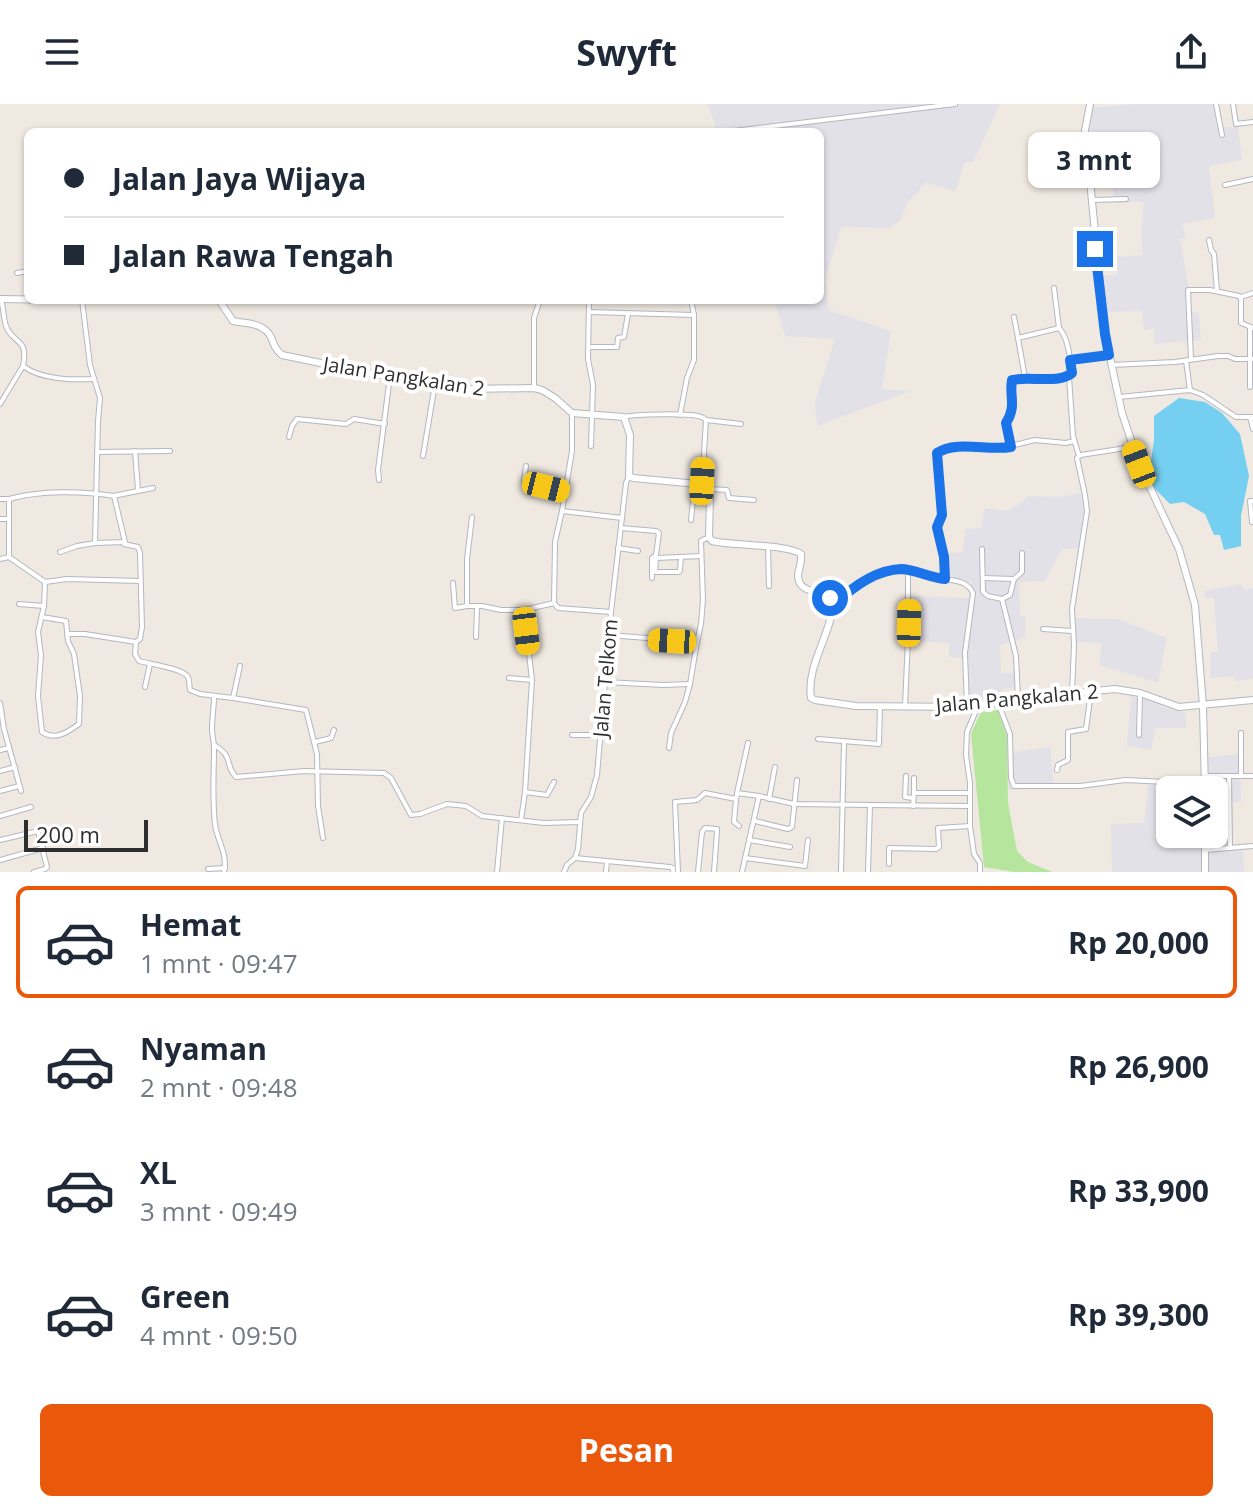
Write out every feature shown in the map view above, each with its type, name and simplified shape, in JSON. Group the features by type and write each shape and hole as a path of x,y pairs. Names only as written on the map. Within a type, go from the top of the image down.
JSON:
{"street":[{"path":"894,104 894,112"},
{"path":"763,128 955,104"},
{"path":"1097,104 1090,104 1084,136 1090,162 1103,320 1132,447 1179,549 1195,605 1205,776"},
{"path":"1216,104 1222,135"},
{"path":"1233,104 1236,124 1253,122"},
{"path":"1090,162 1125,159"},
{"path":"1225,185 1253,179"},
{"path":"1092,200 1126,199"},
{"path":"1209,240 1214,254 1217,291"},
{"path":"17,273 24,272"},
{"path":"1054,288 1059,328 1063,331 1072,373 1069,377 1074,441 1087,511 1072,609 1072,694"},
{"path":"1190,390 1188,290 1217,291 1241,297 1253,293"},
{"path":"1241,297 1241,323 1252,328 1250,387"},
{"path":"0,404 25,358 23,346 7,327 0,300 24,300"},
{"path":"82,304 90,365 100,398 95,543"},
{"name":"Jalan Pangkalan 2","path":"221,304 236,322 251,323 265,329 282,355 435,384 487,390 534,388"},
{"path":"539,304 534,318 534,388 555,398 572,413 624,417 634,414 680,415 741,424"},
{"path":"589,304 588,359 593,414 591,446"},
{"path":"680,415 694,360 692,304"},
{"path":"589,312 694,315"},
{"path":"589,347 617,347 618,338 624,337 628,314"},
{"path":"1014,317 1025,378"},
{"path":"1018,338 1059,328"},
{"path":"1070,360 1109,355"},
{"path":"1111,365 1218,356 1252,359"},
{"path":"23,366 35,374 66,379 95,379"},
{"path":"379,480 390,376"},
{"path":"1011,447 1006,423 1013,404 1011,382 1025,378 1069,377"},
{"path":"423,456 435,384"},
{"path":"1119,397 1190,390 1236,417 1252,417 1253,429"},
{"path":"572,413 572,451 555,542 554,603 558,608 611,612"},
{"path":"624,417 630,435 629,476 727,490 729,498 754,500"},
{"path":"289,437 297,419 346,424 354,419 385,424"},
{"path":"691,520 693,501 699,498 702,487 706,420"},
{"path":"945,579 937,527 942,515 937,453 941,449 957,447 998,449 1030,441 1074,441"},
{"path":"1079,456 1132,447"},
{"path":"135,451 138,490"},
{"path":"97,452 170,451"},
{"path":"526,466 524,481 565,492"},
{"name":"Jalan Telkom","path":"575,858 581,813 591,797 597,775 611,612 629,476"},
{"path":"702,487 710,496 709,537 714,542 799,552 802,561 798,577 801,583 807,589 829,597 833,606"},
{"path":"0,499 35,493 113,496 153,488"},
{"path":"113,496 116,498 124,544"},
{"path":"9,499 9,557"},
{"path":"1252,522 1249,505 1253,501"},
{"path":"562,511 622,518"},
{"path":"467,606 467,559 472,517"},
{"path":"0,519 8,519"},
{"path":"621,528 659,533 657,552 652,558 652,578"},
{"path":"669,748 671,733 690,684 703,600 701,541 709,537"},
{"path":"60,552 95,543 138,547 141,635 136,642 136,659 186,674 190,690 200,694 305,709 317,754 318,806 323,838"},
{"path":"768,547 769,586"},
{"path":"618,548 638,551"},
{"path":"982,549 985,594 1002,599 1010,595 1014,579 1022,572 1022,553"},
{"path":"681,557 679,572 655,572 656,558 701,556"},
{"path":"0,559 9,557 45,582 67,579 140,581"},
{"path":"833,606 846,593 880,574 901,569 967,585 973,593 965,653 967,707"},
{"path":"905,706 908,571"},
{"path":"983,578 1014,579"},
{"path":"42,617 65,620 80,696 79,724 63,734 49,736 42,732 38,696 41,655 38,632 45,582"},
{"path":"453,583 455,608 477,606 524,610 554,603"},
{"path":"1002,599 1016,656 1018,699"},
{"path":"19,604 44,606"},
{"path":"476,637 477,606"},
{"name":"Jalan Pangkalan 2","path":"833,606 810,689 811,698 828,703 967,707 1115,689 1140,693 1179,707 1253,700"},
{"path":"521,821 532,680 524,610"},
{"path":"1043,629 1073,631"},
{"path":"67,634 136,642"},
{"path":"609,635 697,642"},
{"path":"145,687 150,664"},
{"path":"233,698 240,666"},
{"path":"509,678 532,680"},
{"path":"605,682 690,684"},
{"path":"1057,770 1058,765 1068,760 1068,732 1086,729 1091,692"},
{"path":"1139,735 1140,693"},
{"path":"208,869 225,870 213,799 214,697"},
{"path":"0,703 2,730 20,788 0,791"},
{"path":"998,703 1010,734 1014,786 1080,786 1125,780 1156,781"},
{"path":"978,705 967,732 966,755 970,826 980,872"},
{"path":"818,739 879,744 880,706"},
{"path":"314,742 331,738 334,730"},
{"path":"1241,733 1241,775"},
{"path":"572,735 600,735"},
{"path":"841,872 844,742"},
{"path":"739,826 734,822 748,743"},
{"path":"214,745 224,751 230,761 231,772 236,777 318,771 384,773 391,778 411,815 447,804 466,806 482,816 521,821 580,822"},
{"path":"0,750 9,748"},
{"path":"0,771 15,767"},
{"path":"769,799 775,767"},
{"path":"906,776 905,797 970,793"},
{"path":"1230,848 1229,776 1253,776"},
{"path":"913,806 914,778"},
{"path":"755,821 792,827 797,780"},
{"path":"525,792 547,795 554,782"},
{"path":"676,872 675,802 699,800 705,793 759,796 794,804 970,806"},
{"path":"742,872 759,796"},
{"path":"868,872 870,805"},
{"path":"0,816 31,807"},
{"path":"497,872 502,818"},
{"path":"889,864 889,848 936,849 939,847 938,828 970,826"},
{"path":"698,872 705,828 717,829 714,872"},
{"path":"0,840 36,830 47,868 34,872"},
{"path":"749,840 790,847"},
{"path":"805,866 808,840"},
{"path":"1205,872 1205,850 1253,846"},
{"path":"0,860 43,848"},
{"path":"564,872 575,858 641,864 656,869 672,867 676,872"},
{"path":"745,858 805,866 811,870"},
{"path":"606,872 607,862"},
{"path":"626,863 626,872"},
{"path":"640,872 641,864"}],"shaded area":[{"path":"708,104 1000,104 973,162 964,163 956,191 926,183 907,203 901,219 891,228 841,227 825,281 829,310 891,331 882,389 911,391 817,426 815,402 835,339 785,336 775,304 824,304 824,128 716,128"},
{"path":"1137,104 1214,104 1217,128 1238,127 1242,160 1209,166 1215,218 1182,224 1186,238 1180,239 1190,312 1199,313 1201,340 1154,344 1154,329 1144,330 1142,311 1106,312 1102,276 1117,275 1117,257 1143,255 1141,232 1144,202 1113,203 1113,165 1094,167 1093,156 1123,155 1123,134 1092,136 1088,108"},
{"path":"1081,493 1086,517 1079,548 1062,549 1045,581 1019,582 1020,616 1025,616 1025,637 1000,645 1001,673 1015,673 1016,688 1002,689 1003,699 969,705 967,659 949,657 949,643 909,641 909,596 972,598 971,582 947,579 948,553 963,552 965,529 981,528 985,508 1009,511 1029,496 1060,497"},
{"path":"1241,584 1243,590 1253,588 1253,679 1236,681 1235,676 1210,678 1211,652 1218,651 1214,598 1206,598 1204,591"},
{"path":"1073,618 1118,619 1167,638 1158,683 1100,665 1101,643 1073,642"},
{"path":"1131,696 1153,700 1162,707 1186,713 1186,728 1156,728 1151,750 1127,746"},
{"path":"1050,747 1054,787 1008,790 1007,753"},
{"path":"1240,754 1241,802 1228,802 1228,776 1206,776 1206,757"},
{"path":"1156,783 1156,848 1228,848 1228,824 1229,850 1243,851 1244,872 1112,872 1111,824 1144,823 1148,784"}],"green space":[{"path":"998,710 1007,735 1008,803 1017,851 1028,862 1052,872 1014,872 984,867 971,734 981,712"}],"water":[{"path":"1179,398 1205,402 1222,413 1240,434 1249,476 1241,516 1241,546 1224,550 1220,535 1214,535 1205,514 1184,502 1170,504 1148,482 1154,416"}],"route":[{"path":"830,598 833,606 862,583 901,569 945,579 937,527 942,515 936,455 941,449 957,447 1011,447 1006,423 1013,404 1012,380 1065,378 1072,373 1070,360 1109,355 1095,249"}]}
